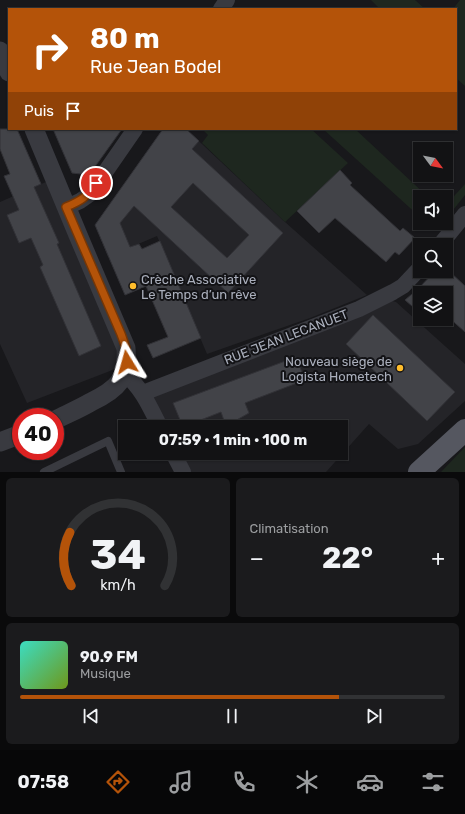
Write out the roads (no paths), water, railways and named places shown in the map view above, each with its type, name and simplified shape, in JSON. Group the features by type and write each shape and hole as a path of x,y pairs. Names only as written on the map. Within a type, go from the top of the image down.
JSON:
{"main road":[{"path":"419,472 465,430"}],"street":[{"path":"221,8 227,0"},
{"path":"0,50 8,70"},
{"path":"34,130 126,348 127,362 124,374 114,390 64,416"},
{"path":"66,207 80,201 90,194 134,130"},
{"path":"446,238 465,214"},
{"name":"RUE JEAN LECANUET","path":"142,393 359,309 403,286 413,275"},
{"path":"124,374 132,380 142,393 156,420"},
{"path":"0,442 12,437"},
{"path":"177,460 183,472"}],"lane":[{"path":"44,472 108,441 121,472"}],"place":[{"name":"Crèche Associative Le Temps d’un rêve","path":"133,286"},
{"name":"Nouveau siège de Logista Hometech","path":"400,368"}]}
